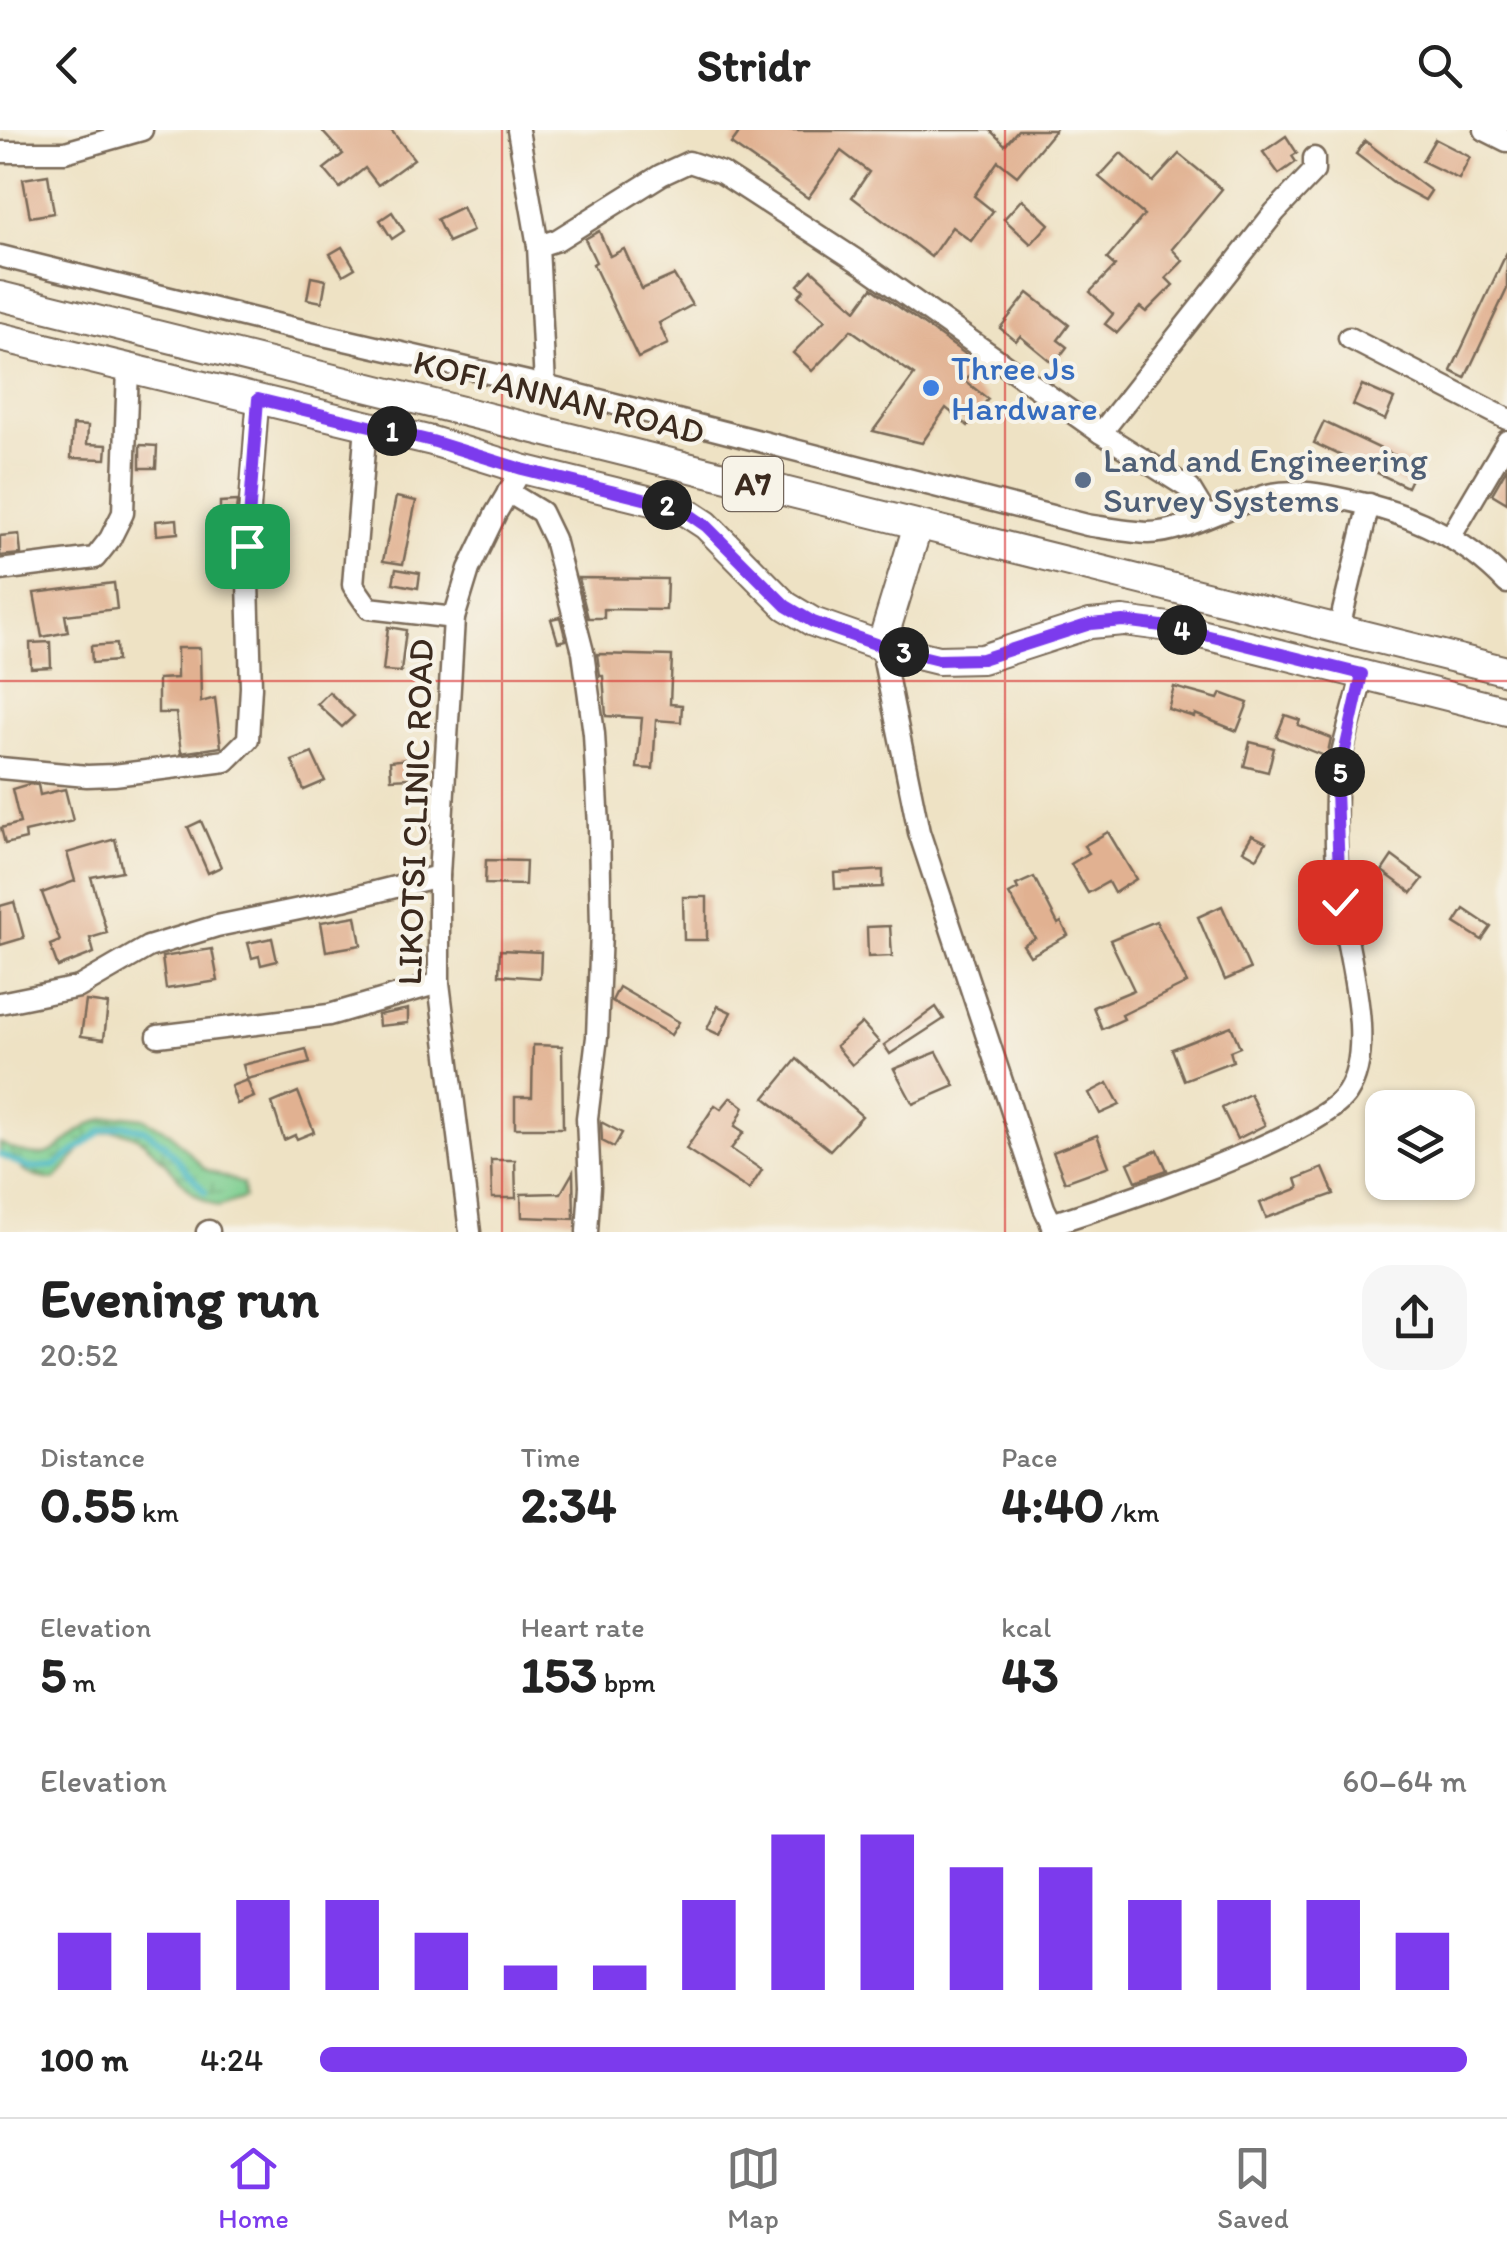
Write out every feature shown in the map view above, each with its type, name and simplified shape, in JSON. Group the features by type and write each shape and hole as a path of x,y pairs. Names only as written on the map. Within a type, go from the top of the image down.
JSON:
{"main road":[{"name":"KOFI ANNAN ROAD","path":"0,296 1507,670"},
{"path":"0,338 366,425 515,480 680,508 706,526 786,606 813,622 881,646 938,660 982,659 1090,624 1123,621 1177,628 1507,711"},
{"path":"881,646 918,526"}],"street":[{"path":"0,152 66,152 142,130"},
{"path":"518,130 538,246 544,386"},
{"path":"1485,130 1507,141"},
{"path":"1100,434 1274,212 1314,171 1314,158"},
{"path":"538,246 557,240 661,175 689,162 722,172 865,266 1100,434 1190,489 1207,518"},
{"path":"0,256 544,386 1087,525 1151,533 1274,494 1318,494 1368,504 1409,516 1450,536 1486,561 1507,583"},
{"path":"1349,338 1507,419"},
{"path":"0,570 95,558 110,539 122,513 128,368"},
{"path":"0,768 114,775 226,761 248,738 251,688 247,546 258,399"},
{"path":"366,425 353,585 369,608 454,618"},
{"path":"1450,536 1507,441"},
{"path":"515,480 541,512 554,538 584,652 594,734 600,930 597,1037 587,1118 587,1232"},
{"name":"LIKOTSI CLINIC ROAD","path":"470,1232 439,984 439,876 454,618 468,569 515,480"},
{"path":"1340,628 1368,504"},
{"path":"881,646 919,832 1053,1228 1216,1164 1326,1114 1346,1095 1356,1076 1360,1050 1357,1002 1340,902 1336,790 1362,674"},
{"path":"0,980 2,1003 79,987 148,947 200,931 439,876"},
{"path":"158,1036 329,1015 439,984"}],"green space":[{"path":"125,1116 143,1118 170,1133 205,1169 243,1184 244,1198 218,1207 200,1198 150,1147 126,1133 112,1131 97,1136 54,1180 28,1173 0,1155 0,1143 20,1152 46,1154 86,1127"}],"building":[{"path":"321,130 391,130 414,159 378,185 365,168 340,188 324,169 343,154"},
{"path":"741,130 990,130 1005,145 1018,130 1055,130 1017,176 998,161 974,196 993,211 971,241 952,227 931,257 852,197 869,172 841,151 808,198 731,144"},
{"path":"1286,136 1297,153 1292,156 1296,162 1279,174 1263,152"},
{"path":"1435,139 1470,157 1459,179 1422,161"},
{"path":"1365,141 1431,191 1425,200 1397,185 1356,154"},
{"path":"1121,153 1153,182 1179,154 1222,189 1172,249 1183,261 1166,278 1173,285 1146,312 1140,307 1117,333 1105,324 1113,314 1090,292 1115,266 1107,259 1144,215 1099,177"},
{"path":"48,175 54,213 30,217 23,179"},
{"path":"1022,199 1049,224 1031,244 1004,219"},
{"path":"462,207 473,231 448,242 437,219"},
{"path":"392,212 404,231 392,239 380,220"},
{"path":"599,231 610,256 624,249 642,289 674,275 692,305 659,323 668,344 638,358 585,239"},
{"path":"342,247 355,268 343,275 330,254"},
{"path":"1507,252 1507,289 1465,378 1451,371"},
{"path":"812,270 856,310 872,288 978,363 965,381 988,399 968,426 946,408 922,443 873,431 914,375 851,330 812,371 793,353 825,320 798,296 804,290 798,285"},
{"path":"311,277 326,280 322,302 307,299"},
{"path":"1028,293 1069,325 1058,340 1067,347 1054,364 1020,336 1016,341 1000,328"},
{"path":"1362,385 1394,399 1385,420 1353,405"},
{"path":"1324,422 1417,466 1407,487 1314,443"},
{"path":"73,425 88,426 87,444 107,445 106,459 71,458"},
{"path":"140,445 157,446 156,468 140,468"},
{"path":"1507,468 1507,503 1492,494"},
{"path":"396,497 416,501 403,564 383,561"},
{"path":"237,501 235,525 220,525 220,502"},
{"path":"177,519 178,533 157,535 156,521"},
{"path":"19,534 21,554 0,556 0,536"},
{"path":"396,569 420,573 418,588 393,583"},
{"path":"578,578 667,579 666,610 604,609 604,618 588,618"},
{"path":"114,583 117,609 65,615 68,632 42,637 34,593"},
{"path":"560,617 566,640 558,642 551,619"},
{"path":"388,627 406,630 401,672 383,671"},
{"path":"50,642 51,667 31,668 30,643"},
{"path":"116,644 117,661 92,663 91,646"},
{"path":"177,648 200,648 201,702 215,698 221,747 181,753 176,713 158,713 158,679 177,678"},
{"path":"597,654 672,656 670,704 682,705 681,722 656,720 653,769 637,768 642,718 606,716"},
{"path":"1174,687 1218,699 1221,693 1248,703 1237,731 1195,714 1194,717 1168,709"},
{"path":"329,692 354,716 342,727 317,704"},
{"path":"1285,715 1300,720 1298,725 1331,738 1327,757 1276,737"},
{"path":"1250,742 1274,748 1268,772 1244,766"},
{"path":"312,753 325,781 304,790 292,761"},
{"path":"409,759 410,778 391,779 390,761"},
{"path":"38,785 40,795 65,789 73,821 25,832 26,839 5,844 1,828 20,823 12,789"},
{"path":"201,821 221,867 208,873 188,827"},
{"path":"1108,832 1136,879 1114,893 1108,882 1088,893 1071,864 1089,853 1084,846"},
{"path":"1252,835 1266,842 1257,858 1243,850"},
{"path":"115,839 122,871 91,877 107,933 90,938 94,953 58,967 50,945 60,941 42,893 75,881 67,853"},
{"path":"1392,856 1423,879 1412,893 1382,871"},
{"path":"486,860 526,861 525,885 485,884"},
{"path":"883,870 883,887 835,889 834,873"},
{"path":"1034,877 1058,924 1061,922 1068,935 1030,956 1023,945 1035,938 1009,894 1018,889 1016,885"},
{"path":"683,897 707,897 707,940 684,940"},
{"path":"14,902 24,938 0,945 0,906"},
{"path":"1311,903 1325,912 1316,926 1302,917"},
{"path":"1222,906 1250,969 1225,980 1198,917"},
{"path":"1464,909 1491,927 1482,940 1455,923"},
{"path":"356,916 361,945 326,951 321,922"},
{"path":"1156,921 1187,983 1102,1029 1093,1007 1134,990 1110,940"},
{"path":"890,926 892,956 868,957 867,927"},
{"path":"272,938 277,961 261,965 259,956 252,958 248,943"},
{"path":"212,949 218,981 166,989 162,957"},
{"path":"500,950 541,952 540,978 499,975"},
{"path":"619,987 679,1022 671,1035 612,1001"},
{"path":"86,1001 108,1004 104,1039 81,1036"},
{"path":"718,1006 731,1012 720,1035 707,1029"},
{"path":"936,1007 944,1019 890,1054 884,1045"},
{"path":"408,1009 408,1023 379,1026 378,1015"},
{"path":"862,1023 879,1042 852,1065 836,1046"},
{"path":"1231,1026 1240,1047 1230,1051 1233,1061 1184,1080 1172,1049"},
{"path":"533,1045 562,1046 563,1128 515,1128 515,1097 532,1097"},
{"path":"306,1049 310,1063 247,1079 243,1065"},
{"path":"937,1052 955,1086 913,1104 894,1069"},
{"path":"797,1059 862,1116 830,1150 765,1098"},
{"path":"247,1080 254,1097 237,1104 231,1086"},
{"path":"1108,1083 1120,1105 1100,1114 1089,1093"},
{"path":"298,1092 314,1132 284,1140 272,1103"},
{"path":"1250,1094 1265,1125 1237,1139 1222,1108"},
{"path":"731,1097 744,1107 735,1126 744,1132 731,1149 762,1170 749,1190 686,1149 715,1105 721,1109"},
{"path":"601,1122 622,1133 614,1147 602,1141"},
{"path":"1097,1135 1109,1166 1065,1182 1053,1152"},
{"path":"1158,1150 1167,1170 1136,1181 1128,1163"},
{"path":"491,1160 515,1160 516,1198 492,1198"},
{"path":"1323,1168 1334,1194 1266,1218 1260,1203 1299,1188 1296,1179"},
{"path":"573,1172 574,1219 522,1217 521,1194 561,1193"}],"waterway":[{"path":"0,1155 29,1168 55,1166 102,1131 123,1125 145,1130 165,1145 205,1192"}],"place":[{"name":"Three Js Hardware","path":"931,388"},
{"name":"Land and Engineering Survey Systems","path":"1083,480"}],"route":[{"path":"247,546 258,399 680,508 706,526 786,606 813,622 881,646 938,660 982,659 1090,624 1123,621 1177,628 1362,674 1336,790 1340,902"}]}
